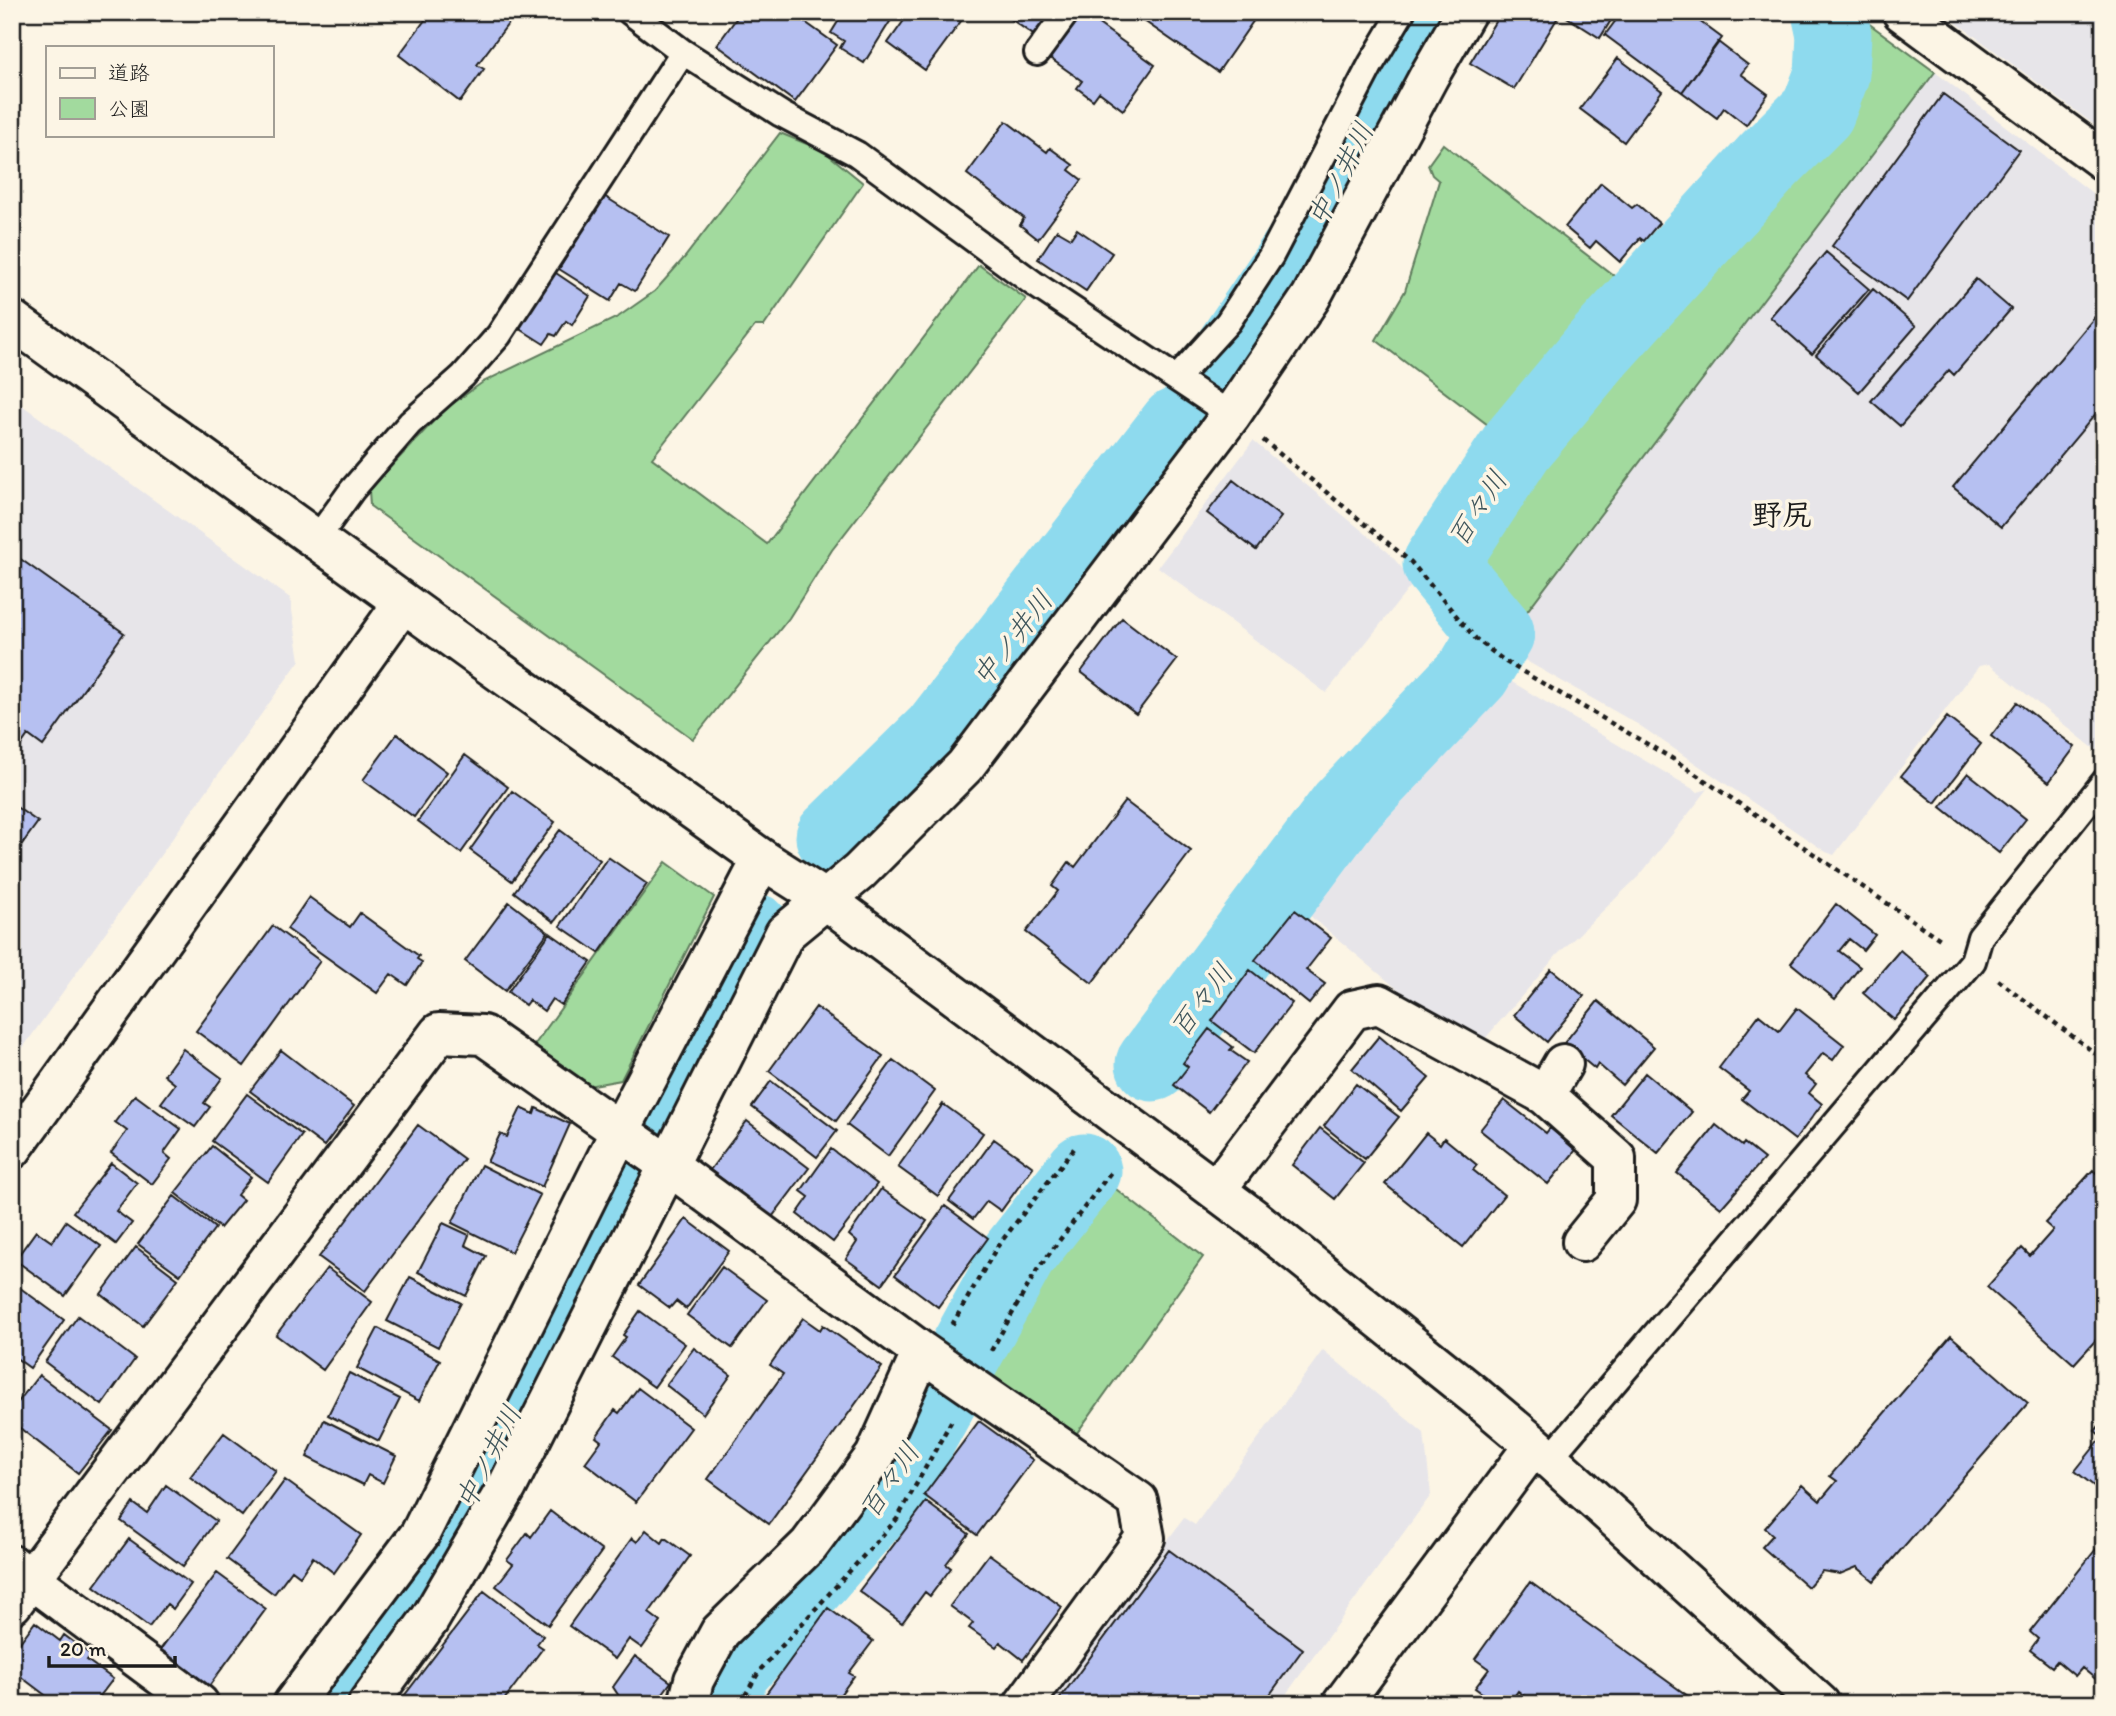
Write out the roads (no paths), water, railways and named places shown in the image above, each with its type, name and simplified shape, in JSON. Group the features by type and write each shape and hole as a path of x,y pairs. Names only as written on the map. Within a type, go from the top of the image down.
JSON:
{"street":[{"path":"368,1704 430,1619 507,1487 785,933 859,872 965,766 1231,415 1311,297 1466,12"},
{"path":"1902,12 2104,161"},
{"path":"12,320 762,859 825,899 1216,1190 1542,1452 1820,1704"},
{"path":"12,1149 403,603"},
{"path":"293,1704 420,1534 620,1131 762,859"},
{"path":"1216,1190 1352,1010 1379,1004 1554,1079 1616,1158 1616,1200 1582,1242"},
{"path":"199,1704 18,1583 439,1033 484,1035 946,1369 1138,1501 1145,1538 1024,1704"},
{"path":"688,1704 694,1680 720,1632 809,1545 875,1456 946,1369"},
{"path":"1342,1704 1542,1452"}],"lane":[{"path":"630,12 683,52 781,114 857,154 1033,283 1231,415"},
{"path":"1037,53 1067,12"},
{"path":"1177,378 1228,322 1271,256 1371,64 1402,12"},
{"path":"316,540 352,489 410,423 463,376 499,335 683,52"},
{"path":"1542,1452 1973,961 1980,937 2104,782"}],"waterway":[{"name":"中ノ井川","path":"1220,368 1312,231 1375,105 1429,12"},
{"name":"百々川","path":"1153,1064 1345,808 1474,672 1497,633 1440,564 1517,446 1597,350 1769,160 1818,111 1832,74 1834,35 1829,12"},
{"name":"中ノ井川","path":"833,837 939,733 1177,425"},
{"name":"中ノ井川","path":"665,1107 755,931"},
{"name":"百々川","path":"720,1704 732,1671 892,1487 1019,1254 1084,1171"},
{"name":"中ノ井川","path":"328,1704 440,1551 621,1194"}],"district":[{"name":"野尻","path":"1782,514"}]}
